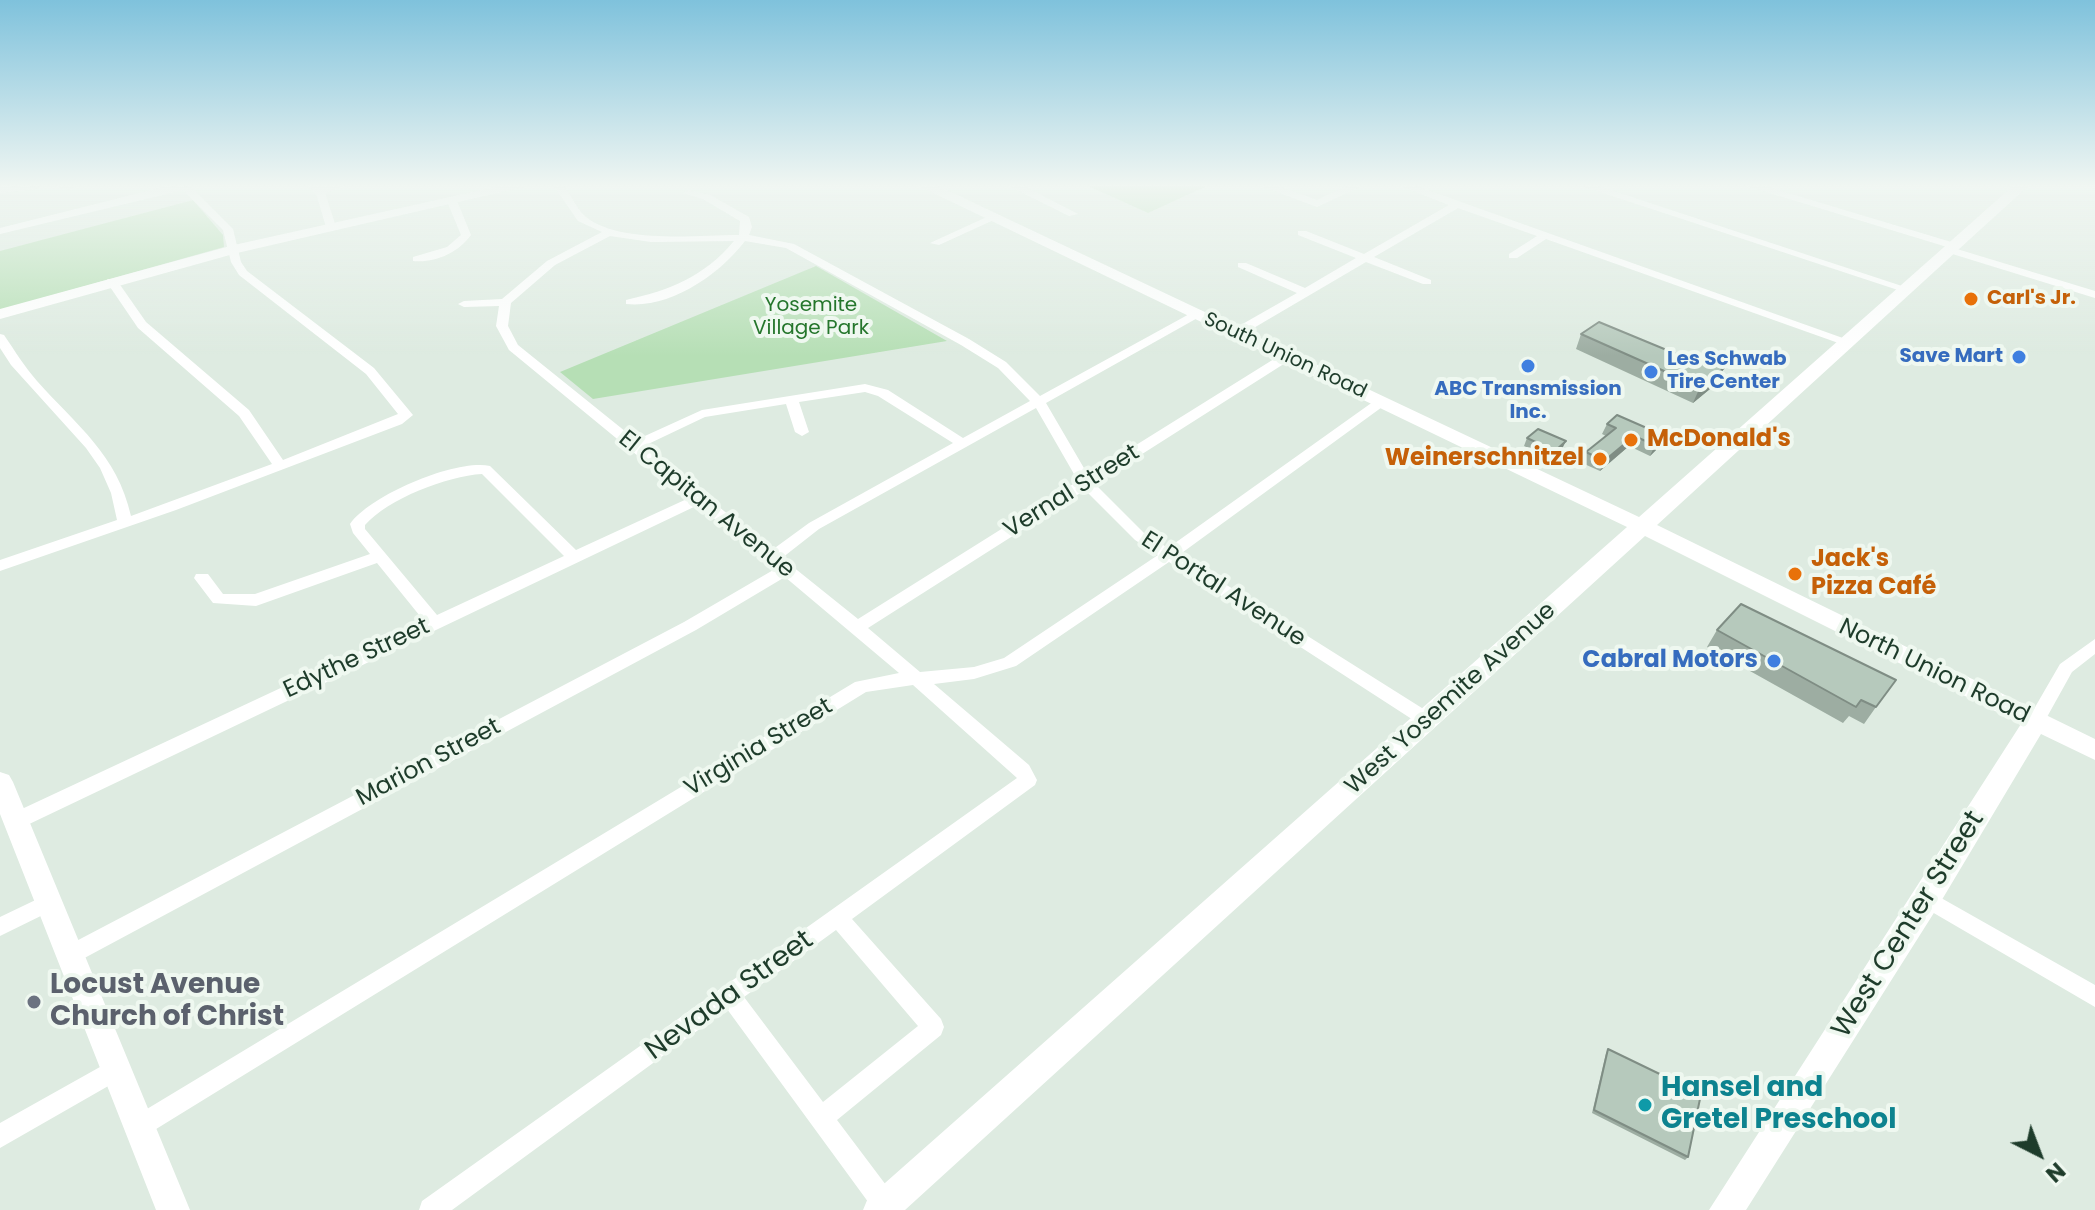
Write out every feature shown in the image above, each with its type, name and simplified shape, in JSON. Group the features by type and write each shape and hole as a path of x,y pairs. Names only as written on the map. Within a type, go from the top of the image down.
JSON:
{"street":[{"path":"0,566 280,466 404,417 406,412 370,371 249,278 236,262 232,242"},
{"path":"0,314 112,281 263,242"},
{"path":"417,259 444,253 457,242"},
{"path":"464,304 505,302 527,280 551,263 590,242"},
{"path":"630,302 651,299 716,271 739,242"},
{"name":"El Portal Avenue","path":"775,242 809,254 1002,365 1039,402 1086,483 1121,520 1166,557 1427,720"},
{"name":"South Union Road","path":"1045,242 1644,527"},
{"path":"1326,242 1427,282"},
{"path":"1236,333 1390,242"},
{"path":"1513,256 1534,242"},
{"path":"1566,242 1848,342"},
{"path":"1761,242 1905,289"},
{"path":"1934,242 2095,295"},
{"name":"West Yosemite Avenue","path":"885,1208 1958,242"},
{"path":"1242,265 1305,292"},
{"path":"112,281 142,325 244,413 280,466"},
{"name":"El Capitan Avenue","path":"505,302 502,326 513,347 857,627 1022,770 1028,780"},
{"name":"Marion Street","path":"70,955 690,626 779,564 814,526 1197,314"},
{"path":"0,338 27,380 107,464 123,503 125,523"},
{"name":"Vernal Street","path":"857,627 1286,357"},
{"path":"633,446 702,414 853,388 875,389 963,444"},
{"path":"791,399 802,432"},
{"name":"Virginia Street","path":"140,1126 833,702 880,681 979,672 1010,662 1166,557 1382,402"},
{"path":"434,622 358,530 357,524 362,514 456,474 480,469 495,476 574,557"},
{"name":"Edythe Street","path":"16,821 698,499"},
{"name":"North Union Road","path":"1644,527 2095,750"},
{"path":"202,578 219,599 246,602 380,556"},
{"name":"West Center Street","path":"1726,1210 1927,899 2066,668 2095,645"},
{"name":"Nevada Street","path":"431,1210 731,997 1028,780"},
{"path":"0,782 173,1210"},
{"path":"1927,899 2095,997"},
{"path":"0,927 48,903"},
{"path":"821,1118 933,1027 838,918"},
{"path":"731,997 885,1208"},
{"path":"0,1136 116,1069"}],"green space":[{"path":"32,242 224,242 224,247 0,310 0,251"},
{"name":"Yosemite Village Park","path":"816,266 947,341 593,399 560,372"}],"building":[{"path":"1599,322 1686,358 1690,354 1724,368 1700,387 1581,334"},
{"path":"1617,415 1665,436 1655,445 1634,436 1604,461 1586,452 1616,428 1607,424"},
{"path":"1538,429 1566,441 1555,451 1527,438"},
{"path":"1741,604 1896,680 1876,707 1861,700 1856,707 1717,630"},
{"name":"Hansel and Gretel Preschool","path":"1608,1049 1701,1094 1688,1157 1594,1110"}],"place":[{"name":"Carl's Jr.","path":"1971,299"},
{"name":"Save Mart","path":"2019,357"},
{"name":"ABC Transmission Inc.","path":"1528,366"},
{"name":"Les Schwab Tire Center","path":"1651,372"},
{"name":"McDonald's","path":"1631,440"},
{"name":"Weinerschnitzel","path":"1600,459"},
{"name":"Jack's Pizza Café","path":"1795,574"},
{"name":"Cabral Motors","path":"1774,661"},
{"name":"Locust Avenue Church of Christ","path":"34,1002"},
{"name":"Hansel and Gretel Preschool","path":"1645,1105"}]}
